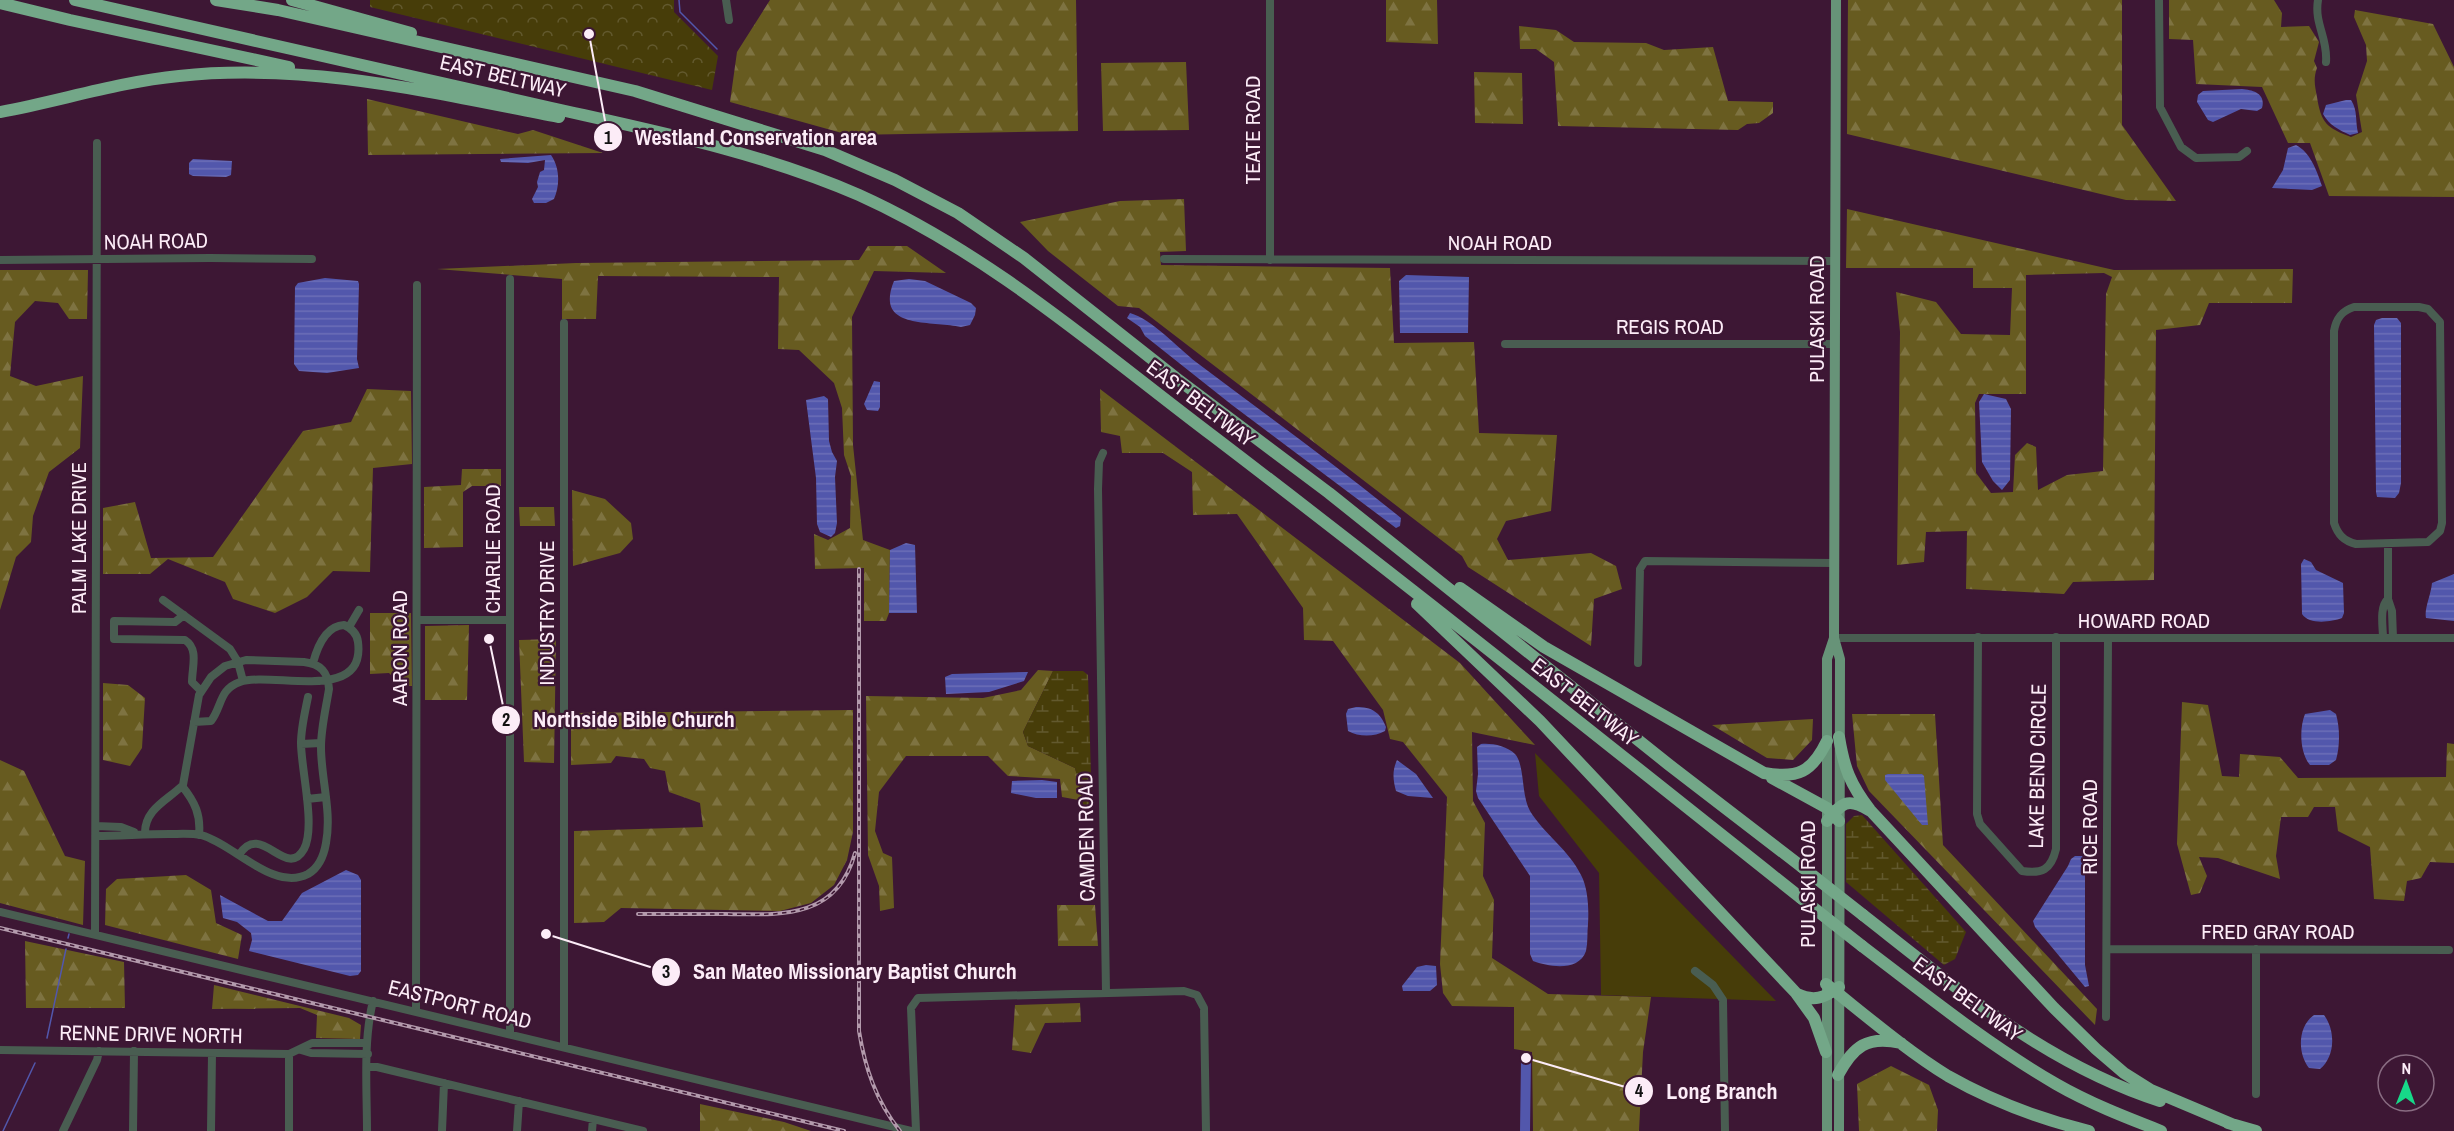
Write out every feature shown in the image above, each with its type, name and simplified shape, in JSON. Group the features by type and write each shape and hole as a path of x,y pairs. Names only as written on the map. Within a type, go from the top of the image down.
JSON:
{"highway":[{"name":"EAST BELTWAY","path":"75,0 664,134 757,158 819,179 912,221 953,245 1031,297 1978,1034 2049,1079 2122,1116 2160,1131"},
{"name":"EAST BELTWAY","path":"216,0 278,10 635,91 825,150 895,180 958,213 1024,258 1176,378 1329,493 1668,764 1992,1015 2079,1068 2139,1095 2256,1131"},
{"path":"238,0 278,10"},
{"path":"292,0 635,91"},
{"path":"0,3 216,52 592,124 664,134"},
{"path":"0,114 131,82 180,75 279,72 374,83"},
{"path":"1329,493 1544,647 1833,814 1847,802 1857,803 1870,810"},
{"path":"1364,554 1540,721 1796,993 1814,1018 1826,1052"},
{"path":"1764,773 1787,777 1804,771 1816,762 1833,739"},
{"path":"1833,739 1854,789 1870,810 2054,1008 2096,1049 2124,1073 2151,1090 2234,1125"},
{"path":"1796,993 1809,999 1833,990 1947,1075 1994,1100 2060,1124 2090,1131"},
{"path":"1838,1075 1857,1047 1870,1042 1887,1040 1905,1044"}],"main road":[{"name":"PULASKI ROAD","path":"1836,0 1834,638 1827,659 1833,739 1833,990 1839,1131"},
{"name":"PULASKI ROAD","path":"1827,1131 1826,1052 1833,990"}],"street":[{"path":"726,0 729,20"},
{"name":"TEATE ROAD","path":"1270,0 1270,260"},
{"path":"2159,0 2160,107 2181,147 2196,158 2240,157 2247,151"},
{"path":"2318,0 2316,19 2326,45 2326,62"},
{"name":"PALM LAKE DRIVE","path":"95,934 97,142"},
{"name":"NOAH ROAD","path":"0,260 312,259"},
{"name":"NOAH ROAD","path":"1164,260 1835,261"},
{"name":"CHARLIE ROAD","path":"510,279 510,1034"},
{"name":"AARON ROAD","path":"417,285 417,1011"},
{"path":"2354,307 2428,309 2435,314 2442,329 2442,524 2440,531 2428,542 2388,544 2346,541 2336,530 2334,523 2334,331 2339,316 2345,310 2354,307"},
{"name":"INDUSTRY DRIVE","path":"564,323 564,1047"},
{"name":"REGIS ROAD","path":"1505,344 1835,344"},
{"name":"CAMDEN ROAD","path":"1103,453 1099,462 1098,489 1106,992"},
{"path":"2388,544 2388,599 2392,610 2388,638"},
{"path":"1638,663 1641,565 1649,560 1834,563"},
{"path":"163,600 230,649 238,662 243,681"},
{"path":"348,627 359,610"},
{"path":"183,615 175,622 114,621 114,639 185,640 193,648 192,682 201,691"},
{"path":"417,620 510,620"},
{"path":"194,722 211,721 222,695 232,686 243,681 321,681 345,674 356,665 358,641 354,631 339,625 331,629 319,645 313,663"},
{"name":"LAKE BEND CIRCLE","path":"1978,638 1977,814 1980,824 2022,871 2037,873 2047,867 2056,849 2056,637"},
{"name":"HOWARD ROAD","path":"1834,638 2454,638"},
{"name":"RICE ROAD","path":"2106,1017 2108,638"},
{"path":"96,836 126,838 141,834 199,835 282,878 294,878 312,871 321,861 328,827 321,743 330,688 324,669 313,663 238,662 217,671 201,691 186,779 182,786 153,810 141,834"},
{"path":"239,855 245,846 253,843 261,844 287,858 300,855 307,842 307,799 301,744 308,698"},
{"path":"301,744 321,743"},
{"path":"182,786 196,806 199,816 199,835"},
{"path":"307,799 326,797"},
{"path":"96,826 121,827 141,834"},
{"name":"EASTPORT ROAD","path":"0,912 911,1131"},
{"name":"FRED GRAY ROAD","path":"2107,949 2449,950"},
{"path":"2256,949 2256,1094"},
{"path":"1695,971 1713,985 1724,1000 1725,1131"},
{"path":"916,1131 912,1008 915,1000 922,996 1184,991 1199,997 1205,1014 1206,1131"},
{"path":"367,1131 369,1016 373,1001"},
{"name":"RENNE DRIVE NORTH","path":"0,1050 290,1054 312,1043 368,1043"},
{"name":"RENNE DRIVE NORTH","path":"301,1050 311,1053 368,1054"},
{"path":"63,1131 97,1060 99,1051"},
{"path":"133,1131 134,1051"},
{"path":"211,1131 212,1053"},
{"path":"288,1131 290,1054"},
{"path":"367,1067 377,1067 643,1131"},
{"path":"442,1131 444,1083"},
{"path":"517,1131 519,1101"},
{"path":"592,1131 594,1119"}],"green space":[{"path":"370,0 674,0 674,12 718,56 712,90 370,7"},
{"path":"770,0 1076,0 1078,131 849,135 730,102 737,52"},
{"path":"1386,0 1437,0 1438,44 1386,42"},
{"path":"1848,0 2122,0 2122,125 2176,201 2126,200 1847,134"},
{"path":"2169,0 2274,0 2282,13 2281,27 2309,26 2319,42 2314,61 2317,68 2315,86 2323,119 2336,131 2351,137 2362,132 2356,95 2367,61 2366,45 2354,17 2355,10 2433,24 2454,67 2454,197 2329,196 2310,143 2288,143 2262,87 2196,84 2193,40 2169,39"},
{"path":"1519,26 1556,30 1574,42 1646,43 1664,50 1713,47 1728,101 1773,102 1773,113 1759,123 1747,124 1738,130 1558,126 1554,62 1536,49 1520,49"},
{"path":"1186,62 1189,130 1103,131 1101,63"},
{"path":"1474,72 1522,73 1523,124 1475,123"},
{"path":"367,99 518,134 533,130 603,153 368,155"},
{"path":"1184,199 1186,251 1160,252 1161,265 1390,268 1394,343 1474,342 1479,433 1557,435 1551,511 1506,521 1497,539 1508,560 1591,553 1616,566 1622,589 1594,599 1591,646 1468,567 1462,556 1139,308 1118,306 1048,251 1020,222 1120,201"},
{"path":"1847,209 2114,270 2293,269 2292,303 2209,303 2200,325 2156,330 2154,580 2073,582 2064,594 1966,589 1967,531 1926,532 1924,562 1897,565 1900,332 1896,292 1936,302 1961,334 2010,335 2012,288 1973,288 1973,268 1846,268","holes":["2104,273 2112,277 2106,294 2103,471 2067,475 2038,490 2036,447 2027,443 2015,455 2013,492 1991,493 1976,473 1975,403 1979,394 2026,394 2026,275"]},
{"path":"868,246 907,246 946,273 874,271 852,317 853,445 863,540 890,550 889,613 886,621 864,621 864,568 815,569 814,534 828,540 850,528 851,476 844,455 842,408 834,383 799,350 778,349 779,277 598,276 596,319 562,319 562,279 437,269 576,263 859,260"},
{"path":"0,270 88,270 87,319 69,319 58,303 35,301 15,322 10,376 36,386 83,376 80,448 49,472 33,516 31,542 16,557 0,610"},
{"path":"367,389 411,391 412,464 373,468 370,572 333,571 307,597 275,613 233,599 225,582 168,559 150,574 103,574 103,508 135,502 151,558 213,557 303,431 351,422"},
{"path":"1100,389 1460,663 1535,745 1472,732 1473,801 1485,823 1483,876 1494,900 1492,958 1548,994 1651,997 1643,1052 1639,1131 1533,1131 1532,1052 1514,1049 1514,1007 1452,1006 1443,993 1440,964 1447,797 1403,742 1390,739 1383,710 1333,641 1304,640 1303,608 1237,514 1193,515 1192,472 1163,453 1122,453 1120,436 1101,432"},
{"path":"462,469 501,469 501,486 472,486 463,492 463,547 424,548 424,487 461,485"},
{"path":"572,490 605,499 631,523 633,539 620,553 573,566"},
{"path":"519,507 554,507 555,526 520,526"},
{"path":"370,613 411,613 412,686 402,686 389,673 370,674"},
{"path":"469,625 467,700 425,700 425,626"},
{"path":"556,639 554,763 524,762 519,640"},
{"path":"1038,670 1053,671 1023,732 1028,746 1075,768 1084,801 1062,797 1060,779 1008,776 988,756 906,756 879,792 875,831 883,853 892,857 894,908 880,911 879,886 868,855 866,696 983,698 1021,690"},
{"path":"1053,671 1083,671 1088,675 1092,808 1084,808 1075,768 1028,746 1023,732"},
{"path":"103,683 128,685 145,698 142,748 130,766 103,760"},
{"path":"2182,702 2208,705 2222,776 2239,777 2240,754 2280,757 2298,778 2446,777 2447,743 2454,744 2454,863 2430,862 2421,878 2407,881 2404,901 2374,899 2370,847 2338,831 2335,807 2314,807 2308,817 2281,817 2276,856 2280,879 2218,858 2199,857 2207,876 2200,893 2191,895 2177,844"},
{"path":"853,710 853,832 847,860 834,885 811,903 780,911 621,908 604,922 574,923 574,831 703,827 700,803 669,792 665,771 650,768 644,759 616,756 611,763 571,765 571,713"},
{"path":"1852,714 1935,714 1943,845 2097,1009 2095,1025 1869,791 1857,766"},
{"path":"1813,719 1812,740 1793,760 1767,758 1712,725"},
{"path":"1535,753 1776,1001 1601,995 1599,873 1539,796"},
{"path":"0,760 24,771 65,856 85,861 83,925 0,903"},
{"path":"1862,815 1966,932 1955,959 1944,965 1846,882 1846,824 1854,816"},
{"path":"186,875 211,890 216,923 242,935 238,959 105,925 106,889 117,879"},
{"path":"1057,905 1095,905 1098,946 1058,946"},
{"path":"25,941 124,962 125,1008 26,1008"},
{"path":"214,985 349,1018 361,1025 360,1039 316,1038 317,1015 300,1008 212,1009"},
{"path":"1080,1003 1081,1022 1045,1023 1031,1053 1012,1050 1015,1005"},
{"path":"1891,1066 1929,1085 1938,1110 1937,1131 1859,1131 1857,1084"},
{"path":"700,1104 784,1122 811,1131 700,1131"}],"shaded area":[{"path":"2251,90 2261,96 2262,108 2257,111 2241,109 2213,122 2208,120 2197,102 2198,95 2203,91"},
{"path":"2351,100 2356,112 2358,133 2350,135 2331,124 2323,114 2326,105"},
{"path":"2296,145 2309,157 2322,186 2312,190 2272,188 2283,170 2288,148"},
{"path":"551,155 556,165 558,182 554,199 546,203 534,203 532,199 538,187 540,172 544,170 545,160 528,163 501,162 500,159"},
{"path":"193,159 232,161 231,175 226,177 193,176 189,174 189,163"},
{"path":"1406,275 1469,277 1468,333 1400,333 1399,281"},
{"path":"325,278 358,281 357,359 359,368 327,373 299,371 294,364 295,287 298,283"},
{"path":"909,279 925,281 971,303 976,308 970,325 961,327 921,322 908,320 898,315 892,308 890,297 894,281"},
{"path":"1130,313 1156,327 1196,362 1376,498 1401,518 1400,526 1396,528 1232,405 1145,336 1140,327 1127,318"},
{"path":"2397,318 2401,323 2401,483 2399,493 2395,498 2377,497 2376,492 2374,325 2376,320"},
{"path":"874,381 880,382 878,411 867,410 864,404"},
{"path":"1984,394 2006,399 2011,409 2010,480 2002,490 1993,481 1982,462 1979,402"},
{"path":"824,396 828,399 829,441 837,461 835,477 837,523 835,533 831,537 820,532 817,524 816,478 806,400"},
{"path":"906,543 915,545 917,613 889,613 890,550"},
{"path":"2304,559 2311,562 2316,570 2343,583 2344,613 2342,618 2332,621 2315,621 2302,614 2301,564"},
{"path":"2454,574 2454,621 2426,618 2432,583"},
{"path":"1028,672 1024,681 989,692 946,694 945,677 952,674"},
{"path":"1356,707 1371,709 1378,714 1386,727 1385,731 1367,736 1348,731 1346,714 1348,709"},
{"path":"2330,710 2336,714 2338,725 2339,743 2336,760 2329,765 2310,765 2304,754 2302,741 2305,714"},
{"path":"1481,744 1499,746 1515,754 1520,765 1525,797 1530,811 1570,858 1583,880 1588,905 1586,951 1582,958 1570,965 1547,965 1533,961 1530,954 1530,876 1478,798 1476,791 1477,747"},
{"path":"1397,760 1416,774 1433,798 1408,796 1396,791 1393,776"},
{"path":"1922,774 1924,776 1928,825 1922,825 1885,780 1885,775"},
{"path":"1012,781 1057,782 1057,798 1036,798 1011,793"},
{"path":"2075,856 2082,856 2085,861 2085,965 2089,986 2085,987 2035,927 2033,921"},
{"path":"346,870 358,875 361,880 361,971 358,975 350,976 249,951 251,933 237,922 223,918 220,895 268,921 282,921 302,893"},
{"path":"1436,966 1437,985 1430,991 1403,991 1402,986 1417,967"},
{"path":"2314,1015 2324,1015 2331,1028 2332,1036 2329,1058 2320,1069 2309,1068 2301,1048 2302,1033"}],"waterway":[{"path":"679,0 680,12 717,49"},
{"path":"68,938 69,934"},
{"path":"47,1038 66,949"},
{"path":"1525,1131 1526,1058"},
{"path":"3,1131 35,1063"}],"railway":[{"path":"859,569 859,1031 873,1084 884,1108 900,1131"},
{"path":"638,914 767,914 805,909 821,902 835,891 847,875 855,853"},
{"path":"0,928 844,1131"}],"place":[{"name":"Westland Conservation area","path":"589,34"},
{"name":"Northside Bible Church","path":"489,639"},
{"name":"San Mateo Missionary Baptist Church","path":"546,934"},
{"name":"Long Branch","path":"1526,1058"}]}
